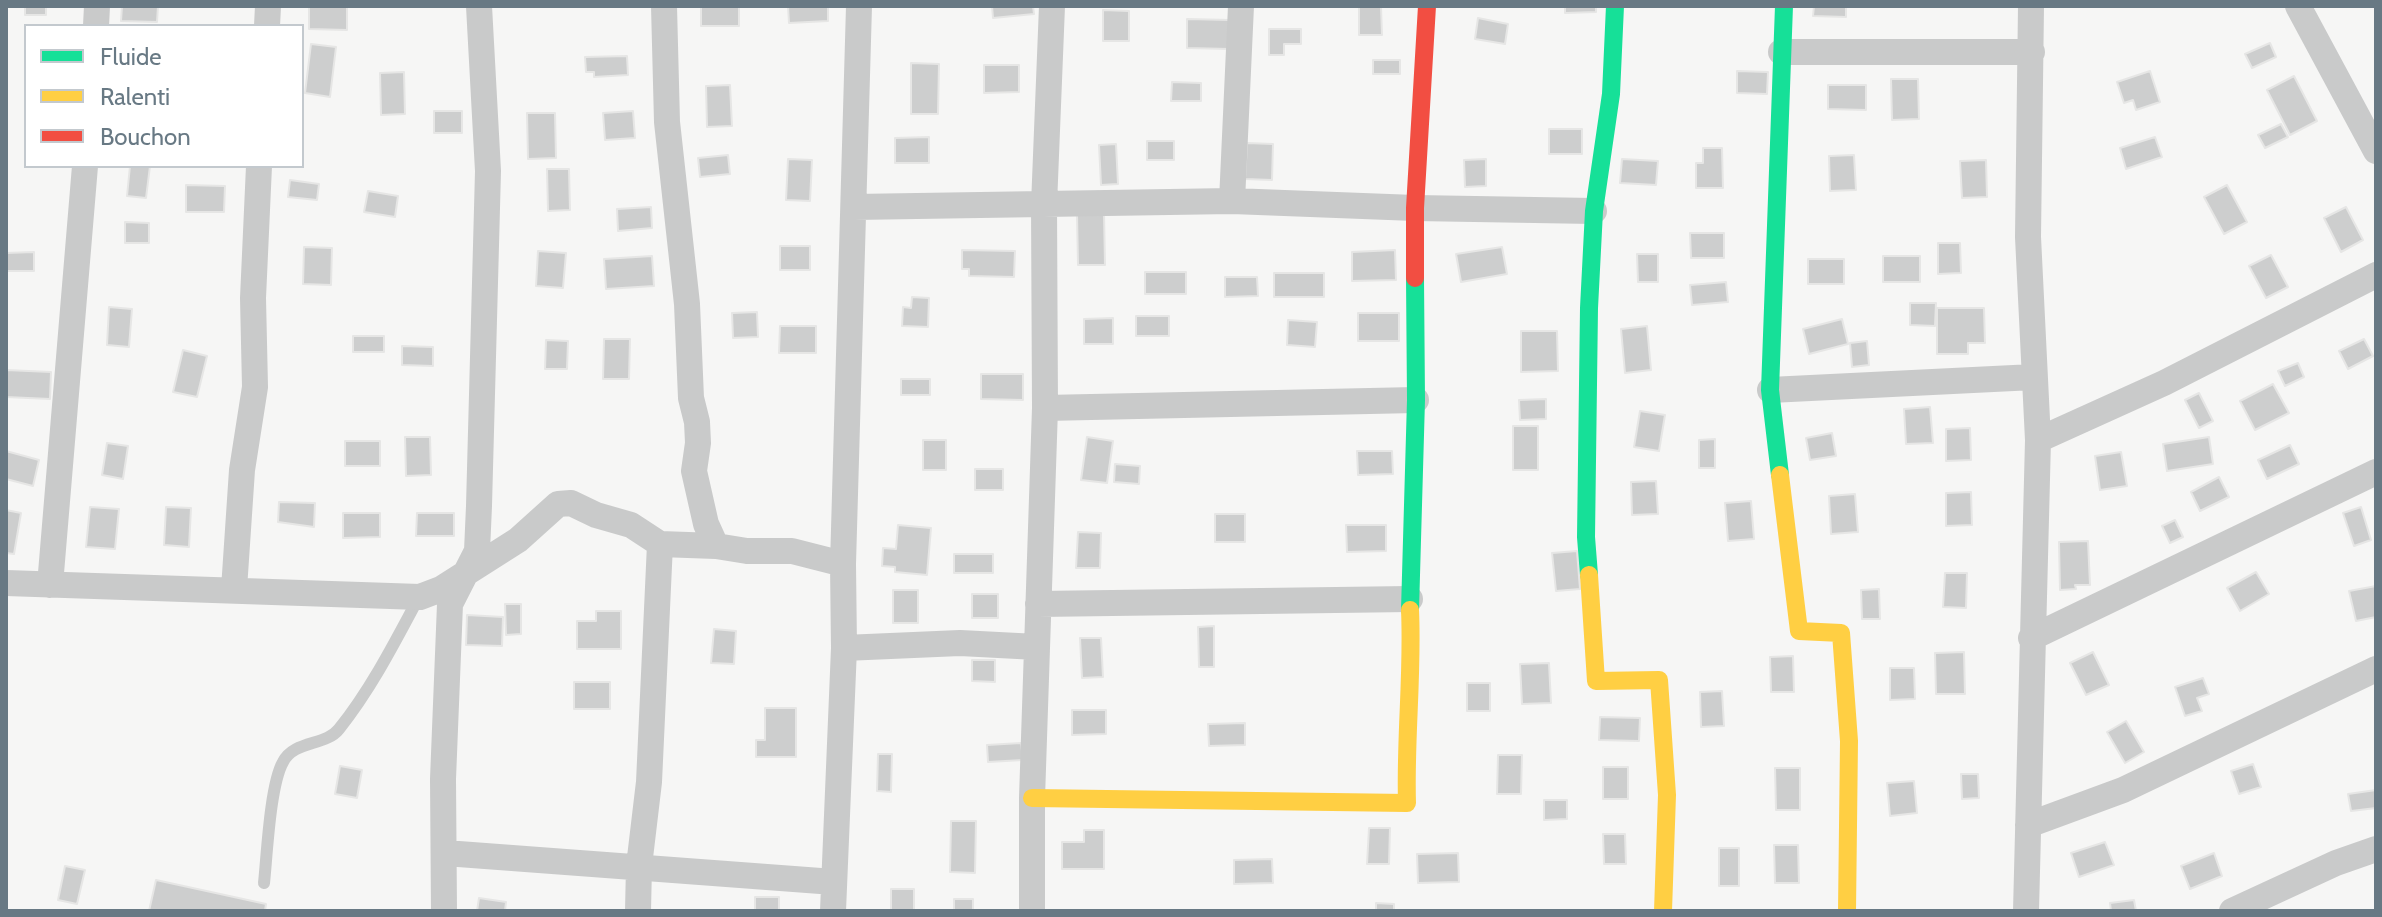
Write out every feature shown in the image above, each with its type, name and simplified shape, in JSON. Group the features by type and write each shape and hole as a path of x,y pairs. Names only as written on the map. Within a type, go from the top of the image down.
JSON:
{"street":[{"path":"444,911 443,779 450,604 477,551 488,171 479,6"},
{"path":"664,6 667,122 687,304 691,398 697,422 694,471 706,524 716,546"},
{"path":"833,911 844,648 843,564 859,6"},
{"path":"1032,911 1032,798 1045,408 1044,205 1052,6"},
{"path":"1232,201 1241,6"},
{"path":"1032,798 1407,803 1405,750 1412,649 1410,599 1416,400 1415,208 1427,6"},
{"path":"1615,6 1611,94 1594,211 1589,308 1586,537 1596,681 1659,680 1667,795 1663,911"},
{"path":"1784,6 1770,390 1799,631 1841,633 1849,741 1847,911"},
{"path":"2026,911 2038,440 2028,237 2031,6"},
{"path":"2298,6 2376,151"},
{"path":"1781,52 2032,52"},
{"path":"50,585 85,168"},
{"path":"234,589 242,470 255,387 253,298 259,168"},
{"path":"854,207 1232,201 1594,211"},
{"path":"2038,440 2164,383 2376,275"},
{"path":"1770,390 2034,377"},
{"path":"1045,408 1416,400"},
{"path":"2031,638 2376,472"},
{"path":"6,583 420,597 441,589 518,540 558,504 571,503 596,515 631,525 660,544 792,551 843,564"},
{"path":"638,911 639,866 649,782 660,544"},
{"path":"1038,604 1410,599"},
{"path":"844,648 960,643 1037,647"},
{"path":"2028,825 2123,790 2376,669"},
{"path":"2232,911 2336,863 2376,849"},
{"path":"445,853 834,882"}],"lane":[{"path":"264,883 276,783 283,760 297,748 337,732 389,654 420,597"}],"building":[{"path":"25,6 46,6 46,15 25,15"},
{"path":"122,6 158,6 157,22 121,21"},
{"path":"309,6 347,6 347,30 309,29"},
{"path":"701,6 739,6 739,26 701,26"},
{"path":"788,6 828,6 828,21 789,23"},
{"path":"992,6 1033,6 1034,14 993,18"},
{"path":"1565,6 1596,6 1596,12 1565,13"},
{"path":"1814,6 1846,6 1846,17 1813,16"},
{"path":"1359,7 1381,7 1382,35 1359,35"},
{"path":"1103,10 1129,11 1129,41 1103,41"},
{"path":"1478,18 1508,24 1505,44 1475,39"},
{"path":"1187,19 1230,20 1229,49 1187,48"},
{"path":"1269,29 1301,29 1301,44 1284,44 1284,55 1269,55"},
{"path":"2270,43 2276,57 2252,68 2245,54"},
{"path":"311,44 336,47 330,97 305,93"},
{"path":"627,56 628,75 594,77 594,72 586,72 585,57"},
{"path":"1373,60 1400,60 1400,74 1373,74"},
{"path":"911,63 939,64 938,114 911,114"},
{"path":"984,65 1019,65 1019,92 984,93"},
{"path":"1737,71 1768,72 1767,94 1737,93"},
{"path":"2150,71 2160,102 2136,110 2133,100 2124,103 2117,82"},
{"path":"404,72 405,114 381,115 380,73"},
{"path":"2294,76 2317,121 2290,135 2267,90"},
{"path":"1891,79 1918,79 1919,119 1892,120"},
{"path":"1172,82 1201,83 1201,101 1171,101"},
{"path":"730,85 732,126 707,127 706,86"},
{"path":"1828,85 1866,85 1866,110 1828,109"},
{"path":"434,111 462,111 462,133 434,133"},
{"path":"633,111 635,138 605,140 603,113"},
{"path":"527,113 555,113 556,158 528,159"},
{"path":"2281,124 2288,137 2265,148 2258,135"},
{"path":"1549,129 1582,129 1582,154 1549,154"},
{"path":"929,137 929,163 895,163 895,138"},
{"path":"2155,137 2162,157 2126,169 2120,148"},
{"path":"1147,141 1174,141 1174,160 1147,160"},
{"path":"1247,143 1273,144 1272,180 1245,179"},
{"path":"1116,144 1118,184 1101,185 1099,145"},
{"path":"1703,148 1722,148 1723,188 1696,188 1696,163 1703,163"},
{"path":"728,155 730,174 700,177 698,158"},
{"path":"1854,155 1856,190 1830,191 1829,156"},
{"path":"788,159 812,160 810,201 786,200"},
{"path":"1486,159 1486,186 1465,187 1464,160"},
{"path":"1622,159 1658,161 1656,185 1620,183"},
{"path":"1986,160 1987,197 1962,198 1960,161"},
{"path":"130,168 150,168 146,198 127,196"},
{"path":"547,169 569,169 570,210 548,211"},
{"path":"290,180 319,184 317,200 288,197"},
{"path":"186,185 225,186 224,212 186,212"},
{"path":"2227,185 2247,222 2224,234 2204,197"},
{"path":"368,191 398,196 395,217 364,212"},
{"path":"651,207 652,228 618,231 617,209"},
{"path":"2346,207 2363,240 2341,252 2324,218"},
{"path":"1104,213 1105,265 1078,265 1077,214"},
{"path":"125,222 149,223 149,243 125,243"},
{"path":"1690,233 1724,233 1724,258 1691,258"},
{"path":"1938,243 1960,243 1961,273 1938,274"},
{"path":"780,246 810,246 810,270 780,270"},
{"path":"304,247 332,248 331,285 303,284"},
{"path":"1502,247 1507,274 1461,282 1456,254"},
{"path":"962,250 1015,251 1014,277 969,276 969,269 962,269"},
{"path":"1395,250 1396,280 1352,281 1352,252"},
{"path":"538,251 566,253 563,288 536,286"},
{"path":"34,252 34,271 6,271 6,253"},
{"path":"1637,254 1658,254 1658,282 1638,282"},
{"path":"2271,255 2288,287 2266,298 2249,266"},
{"path":"652,256 654,286 606,289 604,259"},
{"path":"1883,256 1920,256 1920,282 1883,282"},
{"path":"1808,259 1844,259 1844,284 1808,284"},
{"path":"1145,272 1186,272 1186,294 1145,294"},
{"path":"1274,273 1324,273 1324,297 1274,297"},
{"path":"1225,277 1257,277 1258,296 1225,297"},
{"path":"1726,282 1728,302 1692,305 1690,285"},
{"path":"912,297 929,298 928,327 902,326 903,307 911,308"},
{"path":"1910,303 1936,303 1935,326 1910,325"},
{"path":"109,307 132,309 129,347 107,345"},
{"path":"1937,308 1984,308 1985,343 1968,343 1968,354 1937,354"},
{"path":"757,312 758,337 733,338 732,313"},
{"path":"1358,313 1399,313 1399,341 1358,341"},
{"path":"1136,316 1169,316 1169,336 1136,336"},
{"path":"1113,318 1113,344 1084,344 1084,319"},
{"path":"1842,319 1848,344 1809,354 1803,329"},
{"path":"1288,320 1317,322 1315,347 1287,345"},
{"path":"780,326 816,326 816,353 779,353"},
{"path":"1647,326 1651,370 1625,373 1621,329"},
{"path":"1521,331 1557,331 1558,371 1521,372"},
{"path":"353,336 384,336 384,352 353,352"},
{"path":"604,339 630,339 629,379 603,379"},
{"path":"2364,339 2373,356 2348,369 2339,351"},
{"path":"546,340 568,341 567,369 545,369"},
{"path":"1867,341 1869,365 1852,367 1850,343"},
{"path":"402,346 433,347 433,366 402,365"},
{"path":"183,350 207,356 197,397 173,392"},
{"path":"2298,363 2304,377 2285,386 2278,371"},
{"path":"6,370 51,372 50,399 6,397"},
{"path":"981,374 1023,374 1023,400 981,399"},
{"path":"901,379 930,379 930,395 901,395"},
{"path":"2273,384 2289,413 2255,430 2240,401"},
{"path":"2199,393 2213,421 2199,428 2185,400"},
{"path":"1546,399 1546,419 1520,420 1519,400"},
{"path":"1930,407 1933,443 1906,444 1904,409"},
{"path":"1640,411 1665,415 1659,451 1634,447"},
{"path":"1513,426 1538,426 1538,470 1513,470"},
{"path":"1970,428 1971,460 1946,461 1946,429"},
{"path":"1832,433 1836,456 1810,460 1806,438"},
{"path":"405,437 430,437 431,475 406,476"},
{"path":"1087,437 1113,441 1107,483 1081,480"},
{"path":"2209,437 2213,464 2167,471 2163,444"},
{"path":"1715,439 1715,468 1699,468 1699,440"},
{"path":"923,440 946,440 946,470 923,470"},
{"path":"345,441 380,441 380,466 345,466"},
{"path":"107,443 128,446 123,479 102,475"},
{"path":"2290,445 2299,464 2267,479 2258,460"},
{"path":"6,451 39,460 33,486 6,479"},
{"path":"1357,451 1392,451 1393,474 1358,475"},
{"path":"2121,452 2127,486 2100,490 2095,456"},
{"path":"1115,464 1140,466 1139,484 1114,482"},
{"path":"975,469 1003,469 1003,490 975,490"},
{"path":"2219,477 2229,497 2200,511 2191,492"},
{"path":"1656,481 1658,514 1632,515 1631,482"},
{"path":"1971,492 1972,525 1946,526 1946,493"},
{"path":"1855,494 1858,532 1831,534 1829,496"},
{"path":"1751,501 1754,539 1728,541 1725,503"},
{"path":"279,502 315,503 314,527 278,522"},
{"path":"90,507 119,509 115,549 86,547"},
{"path":"166,507 191,508 189,547 164,545"},
{"path":"2361,507 2371,540 2354,546 2343,513"},
{"path":"6,510 21,513 14,554 6,553"},
{"path":"343,513 380,513 380,537 343,538"},
{"path":"417,513 454,513 454,536 416,536"},
{"path":"1215,514 1245,514 1245,542 1215,542"},
{"path":"2175,520 2183,537 2170,543 2162,526"},
{"path":"898,525 931,528 927,575 895,572 895,567 882,566 883,548 896,549"},
{"path":"1346,525 1386,525 1386,551 1347,552"},
{"path":"1078,532 1101,533 1100,568 1076,568"},
{"path":"2088,541 2090,585 2075,585 2076,589 2060,590 2059,542"},
{"path":"1577,551 1580,589 1556,591 1552,553"},
{"path":"954,554 993,554 993,573 954,573"},
{"path":"2256,572 2269,594 2240,611 2227,588"},
{"path":"1945,573 1967,573 1966,608 1943,607"},
{"path":"2376,586 2376,617 2356,621 2349,591"},
{"path":"1879,589 1880,619 1862,619 1861,590"},
{"path":"893,590 918,590 918,623 893,623"},
{"path":"972,594 998,594 998,618 972,618"},
{"path":"505,604 521,604 521,634 506,635"},
{"path":"596,611 621,611 621,649 577,649 577,621 596,621"},
{"path":"467,615 503,617 502,646 466,645"},
{"path":"1214,626 1214,667 1199,667 1198,627"},
{"path":"714,629 736,631 734,664 711,663"},
{"path":"1080,638 1101,638 1103,677 1082,678"},
{"path":"1964,652 1965,694 1936,694 1935,653"},
{"path":"2093,652 2109,685 2086,695 2070,663"},
{"path":"1793,656 1794,692 1771,692 1770,657"},
{"path":"972,660 995,660 995,682 972,681"},
{"path":"1549,663 1551,703 1522,704 1520,664"},
{"path":"1890,668 1914,668 1915,699 1890,700"},
{"path":"2203,678 2209,694 2197,698 2202,711 2185,716 2175,687"},
{"path":"574,682 610,682 610,709 574,709"},
{"path":"1467,683 1490,683 1490,711 1467,711"},
{"path":"1722,691 1724,726 1701,727 1700,692"},
{"path":"765,708 796,708 796,757 756,757 756,740 765,740"},
{"path":"1072,710 1106,710 1106,734 1072,735"},
{"path":"1600,717 1640,718 1639,741 1599,740"},
{"path":"2126,721 2144,752 2125,763 2107,732"},
{"path":"1245,723 1245,745 1209,746 1208,724"},
{"path":"1021,743 1023,760 988,762 987,745"},
{"path":"878,754 892,754 891,792 877,791"},
{"path":"1498,755 1522,755 1521,794 1497,794"},
{"path":"2253,764 2261,787 2239,794 2231,771"},
{"path":"340,766 362,770 357,798 335,794"},
{"path":"1603,767 1628,767 1628,799 1603,799"},
{"path":"1775,768 1800,768 1800,810 1776,810"},
{"path":"1961,774 1978,774 1979,798 1962,799"},
{"path":"1914,781 1917,813 1890,816 1887,783"},
{"path":"2376,790 2376,808 2351,811 2348,794"},
{"path":"1544,800 1567,800 1567,819 1544,820"},
{"path":"951,821 976,821 975,873 950,872"},
{"path":"1369,828 1390,828 1389,864 1367,864"},
{"path":"1084,830 1104,830 1104,869 1062,869 1062,842 1084,842"},
{"path":"1603,834 1625,834 1626,864 1604,864"},
{"path":"2105,842 2114,865 2079,877 2071,853"},
{"path":"1774,845 1798,845 1799,883 1775,883"},
{"path":"1719,848 1739,848 1739,886 1719,886"},
{"path":"1458,853 1459,882 1418,883 1417,854"},
{"path":"2214,853 2222,876 2190,889 2181,866"},
{"path":"1272,859 1273,883 1234,884 1234,860"},
{"path":"65,866 85,870 77,904 58,900"},
{"path":"156,880 266,904 265,911 149,911"},
{"path":"891,889 914,889 914,911 891,911"},
{"path":"755,897 779,897 779,911 755,911"},
{"path":"479,898 506,902 505,911 477,911"},
{"path":"954,899 973,899 973,911 954,911"},
{"path":"2134,900 2136,911 2111,911 2110,903"},
{"path":"1376,903 1394,904 1394,911 1376,911"}],"traffic: fast":[{"path":"1589,575 1586,537 1589,308 1594,211 1611,94 1615,6"},
{"path":"1780,475 1770,390 1784,6"},
{"path":"1410,610 1416,400 1415,278"}],"traffic: slow":[{"path":"1780,475 1799,631 1841,633 1849,741 1847,911"},
{"path":"1589,575 1596,681 1659,680 1667,795 1663,911"},
{"path":"1032,798 1407,803 1410,610"}],"traffic: jam":[{"path":"1415,278 1415,208 1427,6"}]}
